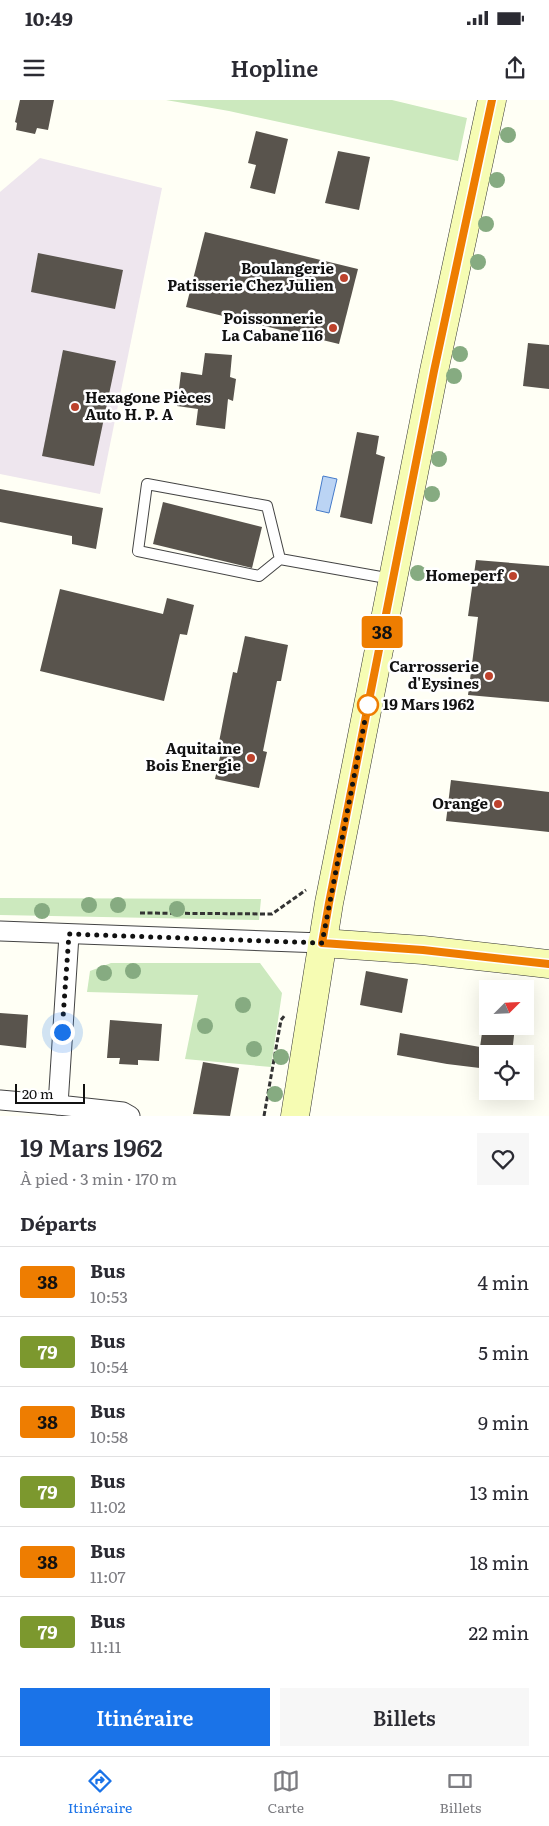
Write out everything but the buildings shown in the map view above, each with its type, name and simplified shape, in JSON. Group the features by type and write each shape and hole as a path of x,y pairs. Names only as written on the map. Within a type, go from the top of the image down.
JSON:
{"street":[{"path":"295,1116 329,903 456,266 492,100"},
{"path":"0,931 322,943 423,950 549,964"},
{"path":"58,1105 69,934"},
{"path":"0,1100 123,1112 130,1116"}],"lane":[{"path":"280,559 267,506 147,484 138,551 259,576 280,559 393,579"}],"path":[{"path":"136,913 272,914 312,886"}],"shaded area":[{"path":"40,158 162,188 100,494 0,474 0,192"}],"green space":[{"path":"166,100 392,100 467,118 458,161 229,111"},
{"path":"0,898 261,899 259,920 0,915"},
{"path":"111,963 260,963 282,993 271,1067 185,1059 198,995 87,992 90,971"}],"water":[{"path":"323,476 337,479 329,513 316,510"}],"bus line":[{"name":"38","path":"492,100 434,371 322,943 423,950 549,964"}],"place":[{"name":"Boulangerie Patisserie Chez Julien","path":"344,278"},
{"name":"Poissonnerie La Cabane 116","path":"333,328"},
{"name":"Hexagone Pièces Auto H. P. A","path":"75,407"},
{"name":"Homeperf","path":"513,576"},
{"name":"Carrosserie d'Eysines","path":"489,676"},
{"name":"19 Mars 1962","path":"368,705"},
{"name":"Aquitaine Bois Energie","path":"251,758"},
{"name":"Orange","path":"498,804"}],"route":[{"path":"62,1032 69,934 322,943 368,705"}]}
